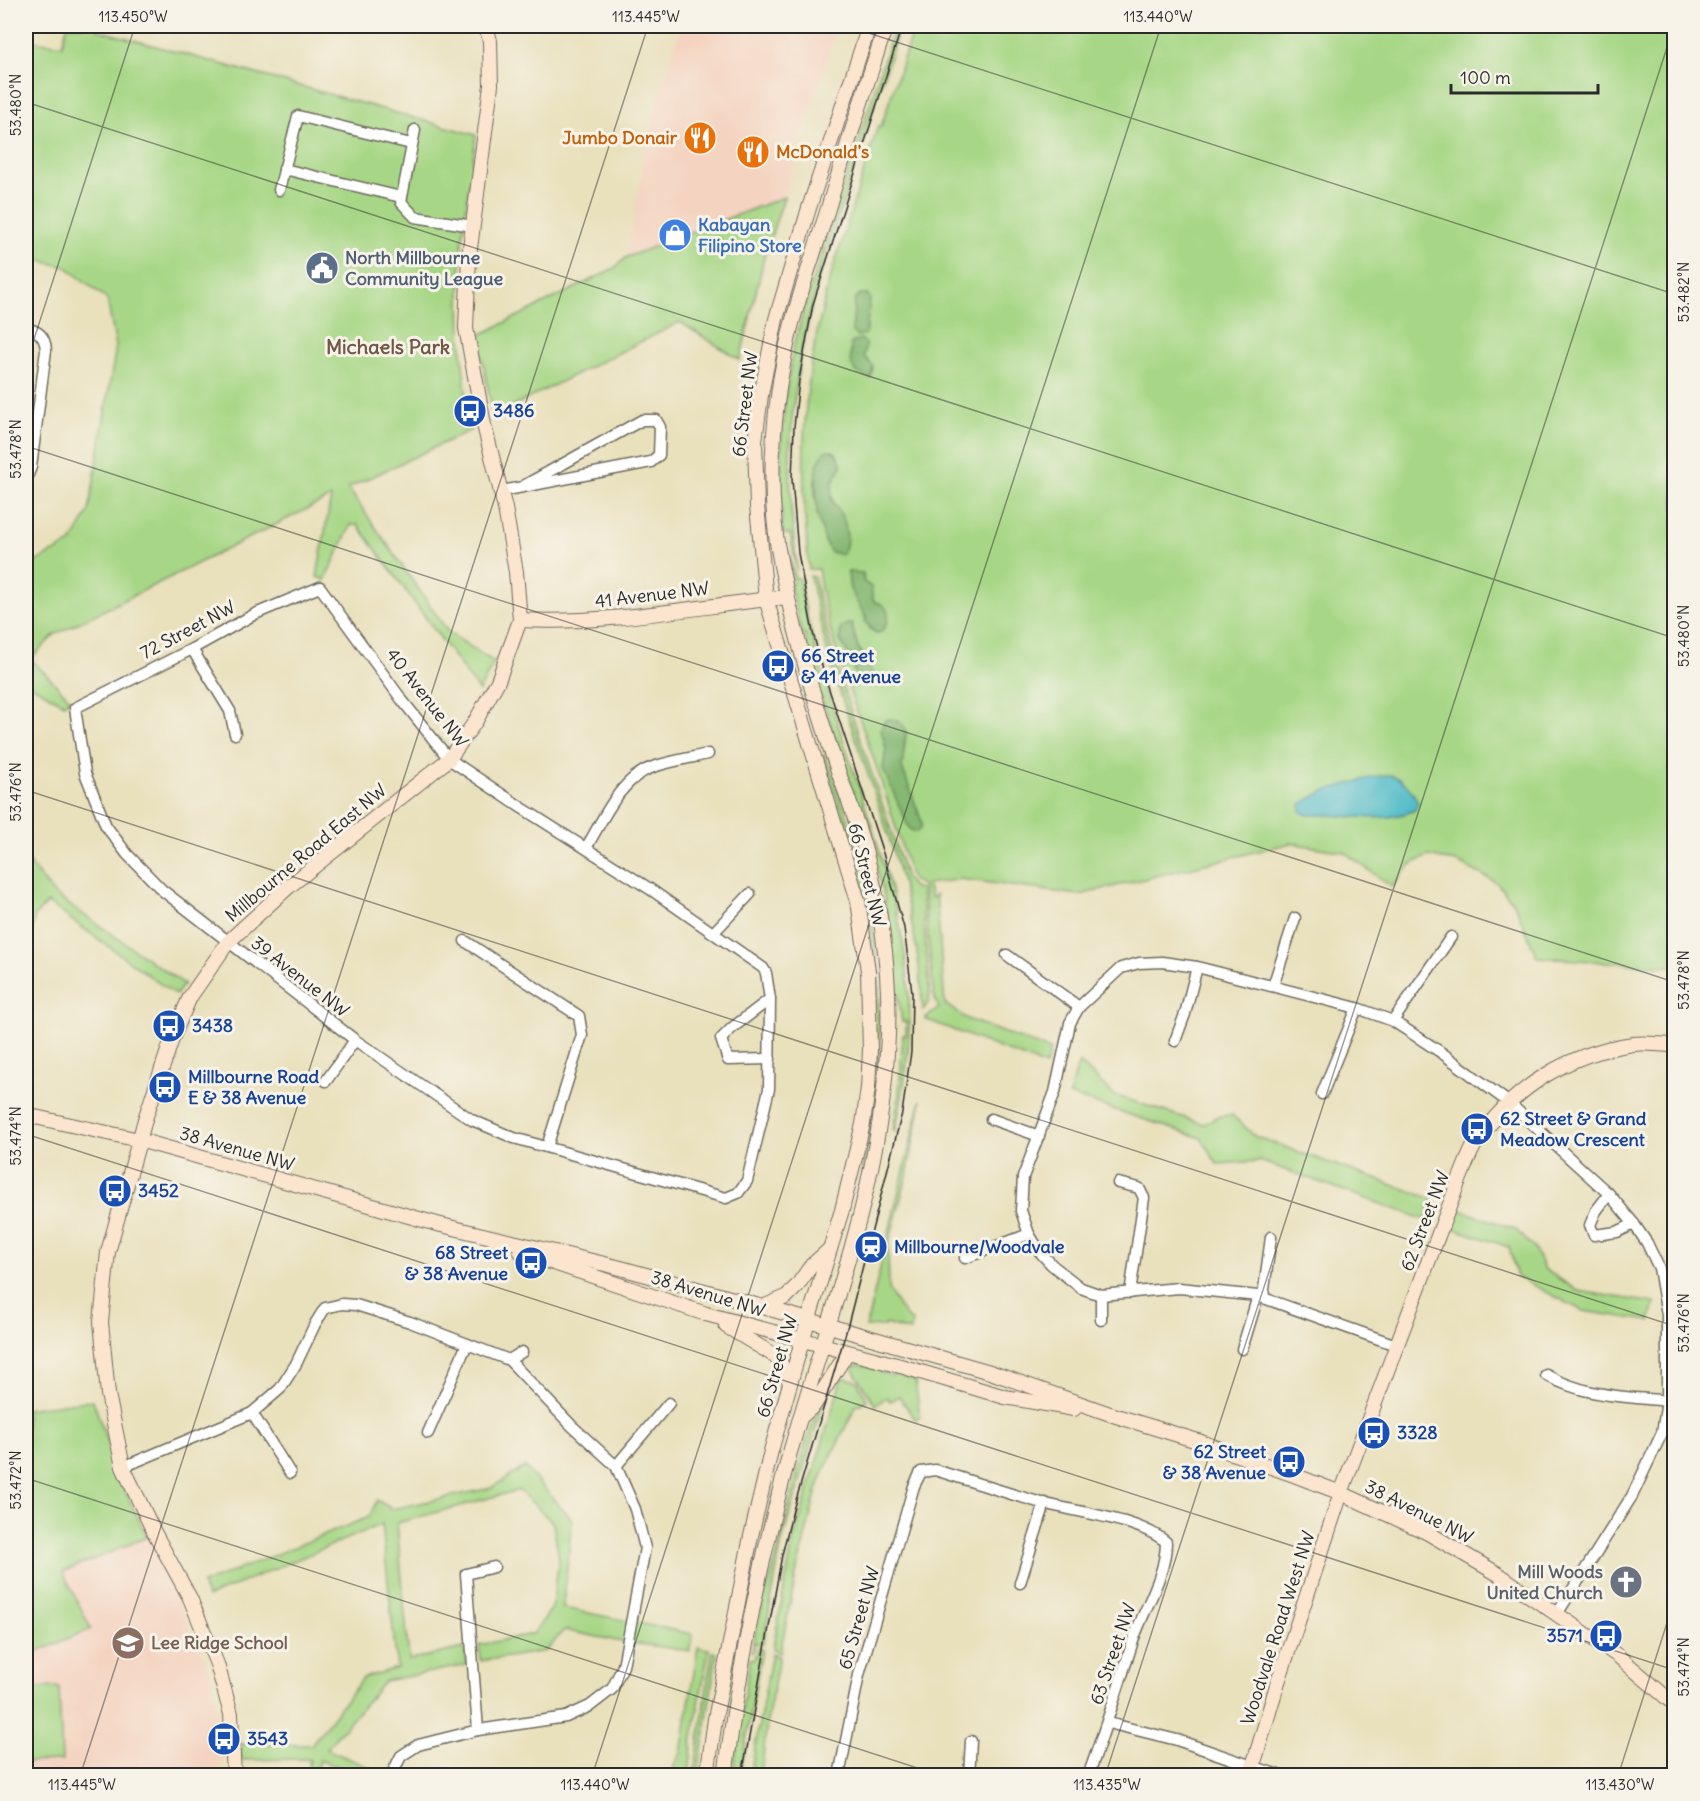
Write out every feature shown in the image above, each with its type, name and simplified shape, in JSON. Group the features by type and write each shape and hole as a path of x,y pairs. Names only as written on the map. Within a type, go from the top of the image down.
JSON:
{"street":[{"name":"Millbourne Road East NW","path":"234,1776 231,1714 217,1664 190,1598 154,1532 123,1467 108,1394 101,1322 112,1232 173,1036 190,997 228,942 286,888 449,759 475,722 498,681 520,620 516,572 502,491 484,425 466,328 469,256 491,85 490,41 486,26"},
{"name":"66 Street NW","path":"706,1776 740,1588 771,1451 854,1164 867,1097 870,1050 868,971 858,901 766,599 757,506 755,441 761,394 776,319 809,208 869,26"},
{"name":"66 Street NW","path":"725,1776 748,1630 788,1458 828,1326 872,1165 885,1081 889,1008 876,901 864,849 815,697 788,597 777,539 773,491 775,429 780,380 791,328 886,26"},
{"path":"279,190 298,116 411,144"},
{"path":"415,130 400,197 401,202 415,217 473,226"},
{"path":"284,169 400,197"},
{"path":"26,327 39,332 43,337 46,350 31,467 26,480"},
{"path":"502,491 651,462 659,455 660,426 656,420 642,420 525,485"},
{"name":"72 Street NW","path":"75,708 192,649 255,614 320,587"},
{"name":"40 Avenue NW","path":"320,587 402,700 449,759 758,963 766,973 770,999"},
{"name":"41 Avenue NW","path":"520,620 551,622 601,620 788,597"},
{"path":"192,649 230,711 235,734"},
{"name":"39 Avenue NW","path":"75,708 85,773 106,826 127,854 162,890 355,1040 472,1120 514,1138 726,1198 738,1193 747,1181 769,1089 770,1059"},
{"path":"586,848 630,781 652,767 708,754"},
{"path":"714,932 750,894"},
{"path":"1273,986 1295,918"},
{"path":"1393,1021 1451,937"},
{"path":"465,941 579,1016 582,1035 547,1147"},
{"path":"1008,955 1079,1007"},
{"path":"1396,1345 1260,1297 1179,1288 1101,1295 1081,1288 1052,1265 1029,1234 1021,1211 1023,1177 1055,1092 1070,1023 1079,1007 1121,968 1139,963 1162,962 1197,967 1357,1008 1393,1021 1442,1053 1508,1102 1609,1194 1634,1224 1659,1268 1666,1316 1668,1401 1662,1433 1632,1496 1557,1614"},
{"path":"1175,1041 1185,1014 1197,967"},
{"path":"770,999 770,1059 728,1060 721,1039 770,999"},
{"path":"1322,1094 1357,1008"},
{"name":"39 Avenue NW","path":"326,1081 355,1040"},
{"name":"62 Street NW","path":"1341,1493 1458,1183 1476,1142 1508,1102 1542,1076 1578,1057 1634,1044 1674,1045"},
{"name":"38 Avenue NW","path":"26,1115 139,1140 437,1224 617,1267 763,1307 990,1372 1113,1415 1201,1442 1341,1493 1428,1533 1498,1574 1618,1656 1674,1704"},
{"path":"992,1119 1039,1136"},
{"path":"1118,1183 1139,1188 1144,1198 1130,1293"},
{"path":"1609,1194 1596,1211 1590,1225 1594,1235 1611,1233 1634,1224"},
{"name":"38 Avenue NW","path":"437,1224 706,1314 1005,1397 1113,1415"},
{"path":"964,1258 1029,1234"},
{"path":"1242,1349 1260,1297 1271,1237"},
{"path":"763,1307 786,1297 811,1266 830,1249"},
{"path":"1101,1295 1101,1320"},
{"path":"123,1467 252,1413 280,1389 296,1364 325,1308 342,1304 356,1305 410,1322 510,1360 572,1426 616,1466 635,1509 645,1548 622,1666 612,1689 590,1706 566,1717 478,1730 418,1746 401,1756 391,1776"},
{"path":"706,1314 772,1354 779,1360 790,1382"},
{"path":"428,1433 467,1344"},
{"path":"510,1360 522,1352"},
{"path":"801,1417 814,1405 848,1353"},
{"path":"1546,1375 1581,1391 1668,1401"},
{"path":"616,1466 669,1403"},
{"path":"252,1413 290,1473"},
{"name":"65 Street NW","path":"838,1776 859,1675 914,1486 921,1472 935,1470 1044,1503"},
{"name":"Woodvale Road West NW","path":"1252,1770 1341,1493"},
{"path":"1020,1582 1044,1503"},
{"name":"63 Street NW","path":"1044,1503 1099,1516 1155,1533 1166,1542 1166,1557 1134,1637 1108,1723 1088,1776"},
{"path":"478,1730 466,1574 494,1567"},
{"path":"1108,1723 1177,1740 1252,1770 1281,1776"},
{"path":"969,1776 971,1741"}],"shaded area":[{"path":"681,26 837,26 784,197 627,257 648,134"},
{"name":"Lee Ridge School","path":"147,1537 209,1668 220,1729 221,1775 26,1776 26,1656 63,1572"}],"green space":[{"name":"Michaels Park","path":"67,26 99,26 98,30 476,135 463,228 460,281 461,345 471,430 348,488 449,633 494,662 479,691 358,525 351,525 325,580 317,577 331,497 54,635 31,659 70,699 64,704 26,682 26,567 71,543 89,511 116,346 107,299 66,267 26,257 26,40 62,45"},
{"path":"895,26 900,26 820,272 802,346 790,450 791,506 797,571 790,534 783,534 781,496 781,447 786,392 794,345 811,285"},
{"path":"914,26 1674,26 1674,967 1537,957 1515,905 1496,882 1457,862 1428,856 1411,864 1392,887 1344,852 1291,843 1079,895 961,879 927,884 931,898 936,895 945,1004 967,1019 1050,1050 1046,1066 925,1019 939,1008 934,996 923,886 912,880 910,875 838,656 826,613 818,569 809,570 804,498 804,431 817,330 825,294 878,126 881,127","holes":["821,460 839,472 832,486 834,502 839,512 824,533 815,496 817,468","848,572 864,576 863,581 871,597 886,610 887,618 881,632 876,633 870,629 859,602 850,589","853,630 858,647 868,662 873,677 854,671 851,658 840,640","891,719 906,732 902,767 922,823 883,769 886,749 885,720"]},
{"path":"784,197 764,258 740,360 680,322 493,416 478,336 613,269 627,257"},
{"path":"860,294 867,294 870,298 866,334 857,336 852,332 855,299"},
{"path":"861,339 866,344 864,356 873,367 871,378 858,373 852,366 851,343"},
{"path":"825,451 835,452 841,463 840,470 833,480 832,498 846,529 847,540 842,555 831,552 826,545 817,514 817,465"},
{"path":"788,551 795,578 799,578 828,693 886,871 902,937 910,1020 905,1076 895,1132 893,1131 906,1022 902,1022 884,896 871,843 804,645 807,643 805,634 802,634 790,585 793,584"},
{"path":"848,572 863,573 863,581 871,587 874,601 886,608 888,618 881,632 876,633 865,622 866,618 850,589"},
{"path":"810,576 815,580 823,618 845,693 906,879 914,888 921,889 930,993 929,1001 923,1011 912,924 902,882 834,674"},
{"path":"853,624 858,647 878,684 875,686 863,683 856,674 840,637 841,627"},
{"path":"891,719 901,723 906,732 902,767 922,823 917,832 908,826 883,769 886,749 881,729 885,720"},
{"path":"825,755 844,807 859,859 871,910 877,961 880,1013 879,1065 873,1118 863,1173 876,1041 873,946 859,873 822,756"},
{"path":"26,848 27,860 54,894 184,984 176,995 48,903 35,915 26,967"},
{"path":"1079,1062 1114,1095 1204,1124 1219,1116 1232,1115 1256,1137 1433,1199 1426,1220 1260,1161 1217,1164 1201,1138 1069,1095"},
{"path":"921,1100 907,1176 888,1246 889,1291 907,1318 912,1321 910,1331 885,1324 884,1326 866,1327"},
{"path":"1457,1209 1515,1229 1534,1248 1544,1269 1578,1291 1655,1303 1650,1321 1583,1311 1517,1277 1509,1247 1452,1228"},
{"path":"859,1365 882,1370 881,1373 893,1376 895,1374 915,1380 920,1417 915,1419 899,1396 890,1401 887,1397 875,1405 853,1370 853,1367"},
{"path":"842,1377 857,1381 867,1400 856,1406 823,1473 816,1493 780,1653 773,1648 793,1541"},
{"path":"826,1393 782,1541 763,1644 754,1643 751,1653 798,1468 810,1430"},
{"path":"93,1400 120,1480 147,1537 63,1572 91,1629 26,1656 26,1409"},
{"path":"525,1467 572,1520 563,1608 693,1634 690,1651 617,1641 564,1630 546,1651 481,1661 479,1645 533,1634 552,1608 559,1558 553,1523 519,1490 397,1523 409,1660 464,1648 467,1665 385,1681 326,1749 383,1773 382,1775 361,1775 319,1760 315,1775 307,1775 310,1759 241,1760 241,1744 311,1745 363,1678 397,1668 382,1524 207,1597 202,1584 369,1517 377,1500 392,1509 491,1488"},
{"path":"698,1647 709,1649 693,1736 689,1775 682,1775 682,1773 673,1772 681,1753"},
{"path":"757,1648 762,1649 740,1775 732,1776 750,1659 754,1659"},
{"path":"712,1652 717,1653 698,1775 694,1775"},
{"path":"772,1653 779,1657 767,1722 761,1775 750,1775"},
{"path":"59,1687 62,1761 26,1762 26,1688"}],"water":[{"path":"1391,775 1404,782 1413,793 1418,802 1415,810 1375,818 1308,815 1301,812 1301,805 1324,791 1373,777"}],"tram line":[{"path":"742,1776 782,1555 793,1510 846,1332 902,1113 911,1052 912,992 904,928 883,853 825,677 813,633 798,553 792,479 799,380 813,304 902,26"}],"place":[{"name":"Jumbo Donair","path":"700,138"},
{"name":"McDonald's","path":"753,152"},
{"name":"Kabayan Filipino Store","path":"675,235"},
{"name":"North Millbourne Community League","path":"322,268"},
{"name":"3486","path":"470,411"},
{"name":"66 Street & 41 Avenue","path":"778,666"},
{"name":"3438","path":"169,1026"},
{"name":"Millbourne Road E & 38 Avenue","path":"165,1087"},
{"name":"62 Street & Grand Meadow Crescent","path":"1477,1129"},
{"name":"3452","path":"115,1191"},
{"name":"Millbourne/Woodvale","path":"871,1247"},
{"name":"68 Street & 38 Avenue","path":"531,1263"},
{"name":"3328","path":"1374,1433"},
{"name":"62 Street & 38 Avenue","path":"1289,1462"},
{"name":"Mill Woods United Church","path":"1626,1582"},
{"name":"3571","path":"1606,1636"},
{"name":"Lee Ridge School","path":"128,1643"},
{"name":"3543","path":"224,1739"}],"district":[{"name":"Michaels Park","path":"388,347"}]}
